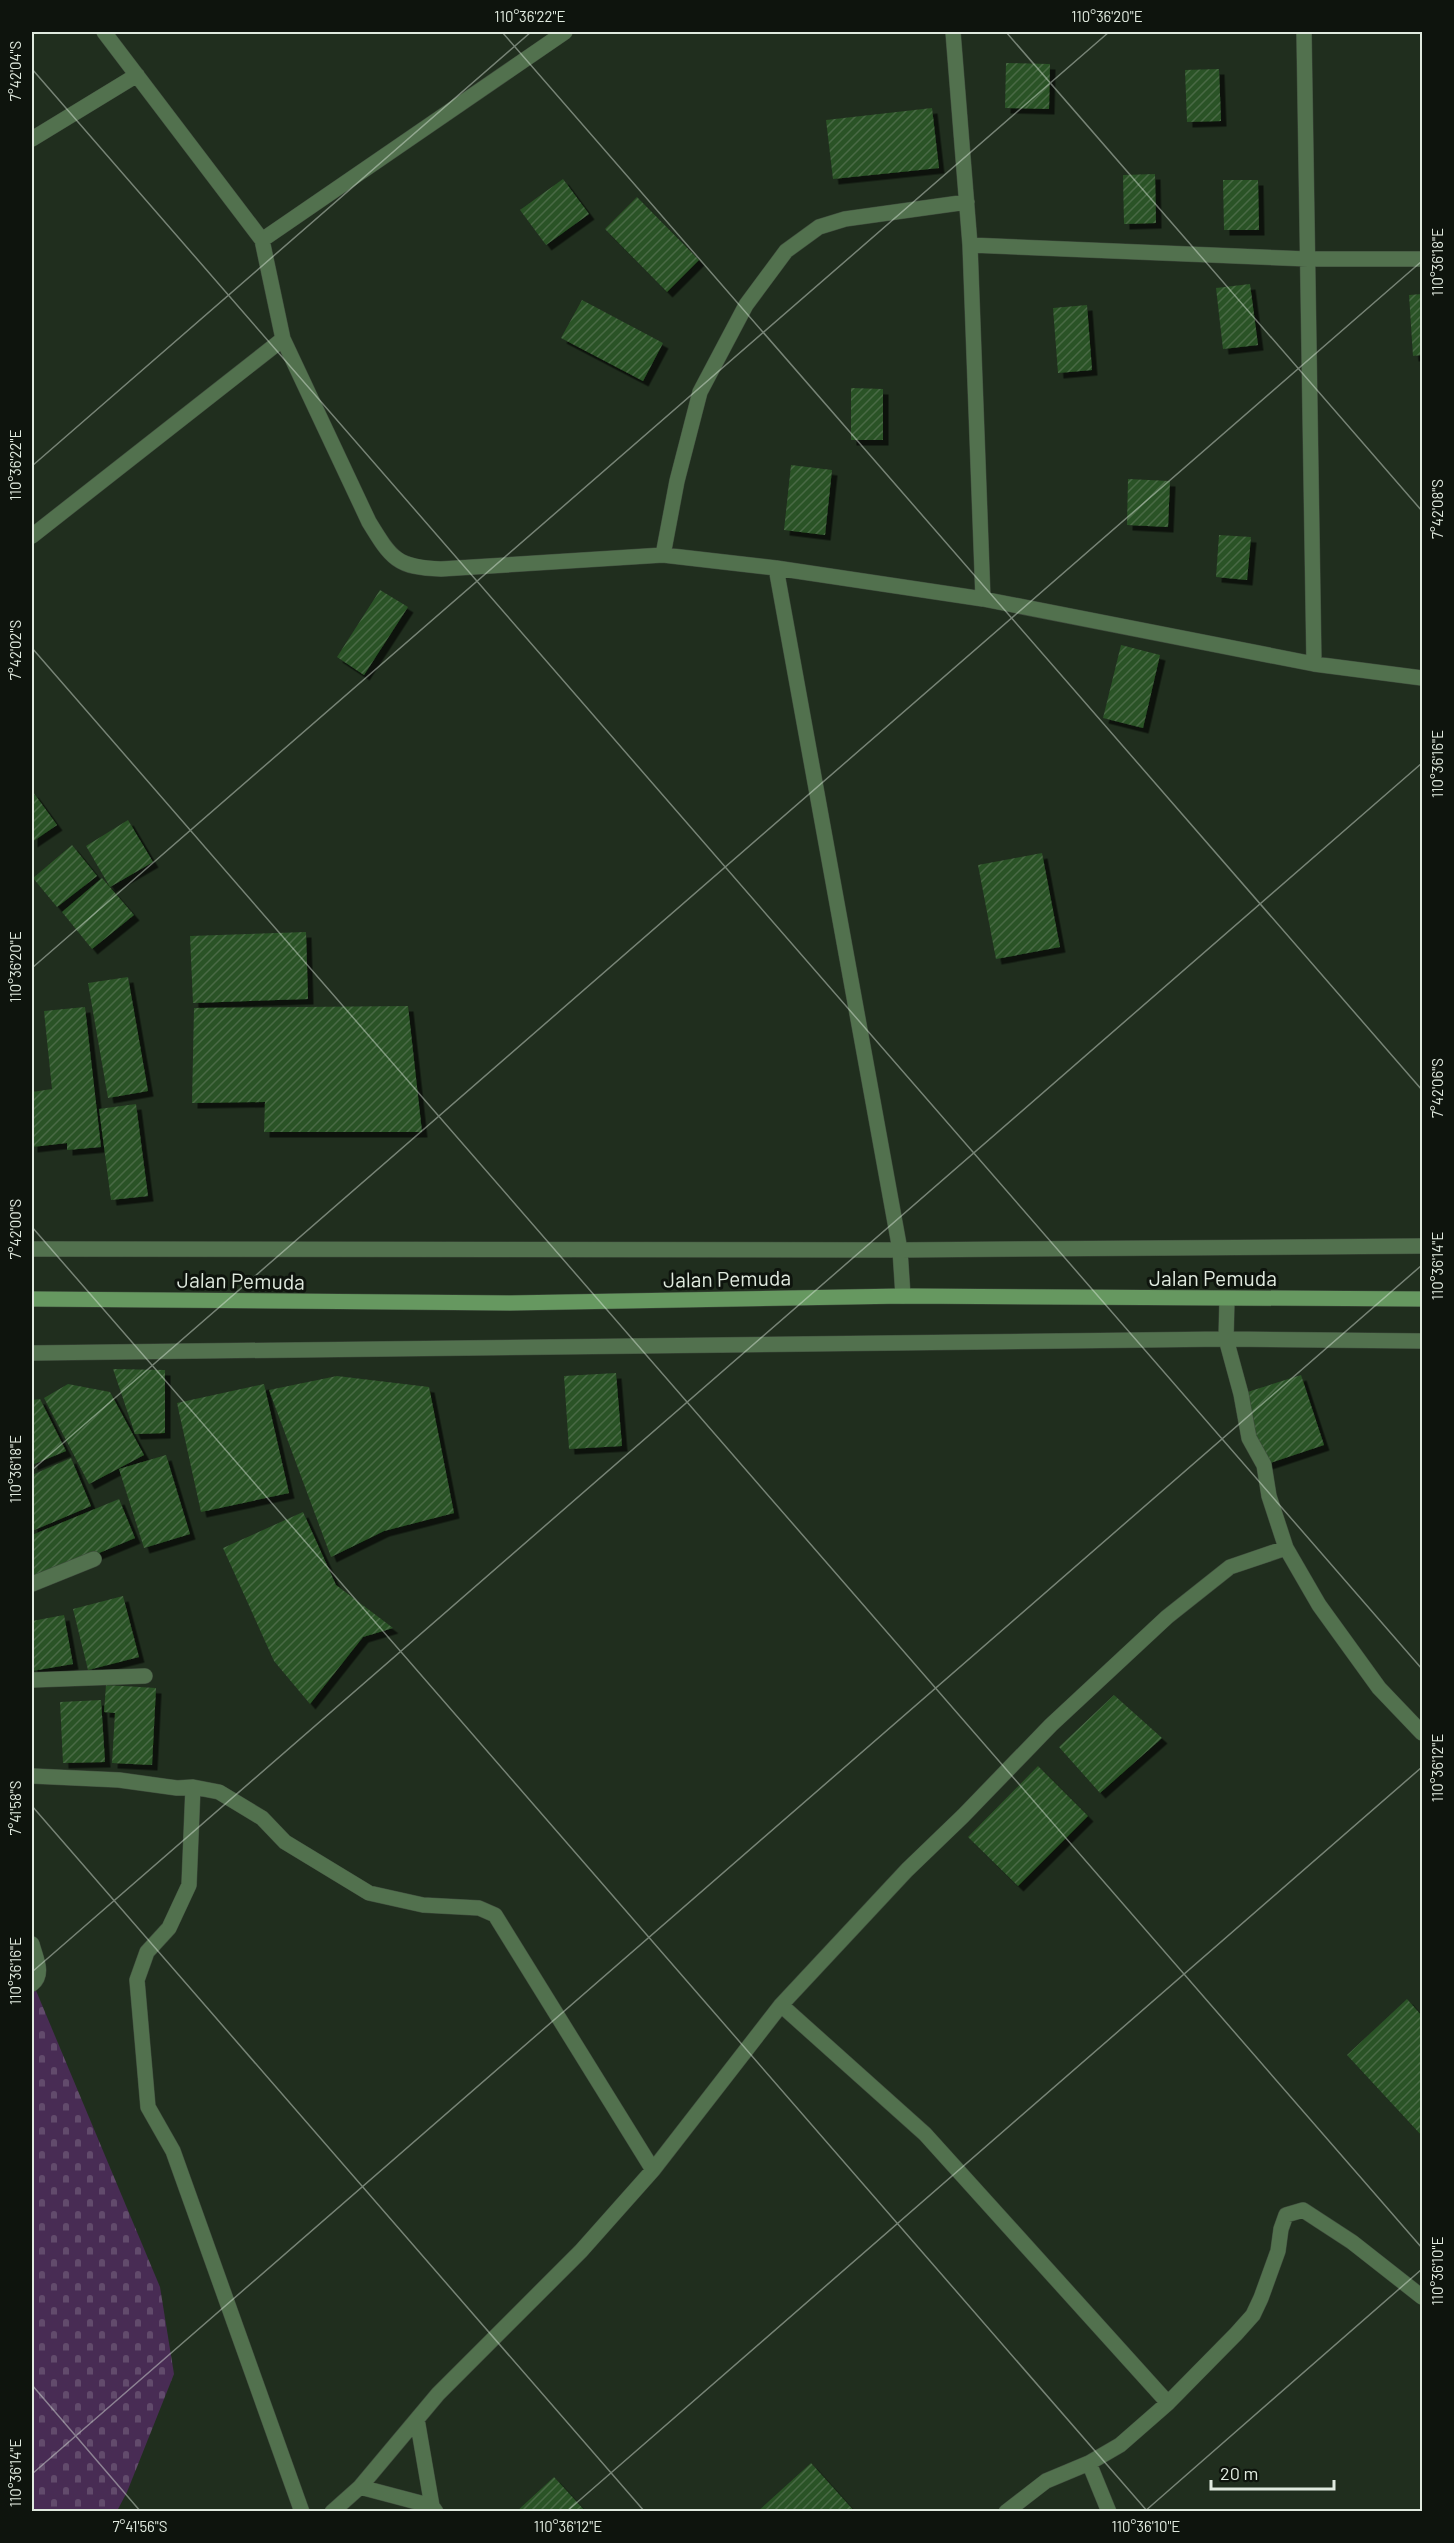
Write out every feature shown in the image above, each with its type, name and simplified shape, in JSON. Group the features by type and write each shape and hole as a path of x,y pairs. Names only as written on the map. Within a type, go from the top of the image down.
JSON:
{"main road":[{"name":"Jalan Pemuda","path":"32,1299 510,1303 903,1296 1422,1299"}],"street":[{"path":"104,32 261,240 283,339 369,522 384,546 398,560 414,568 441,569 489,564 663,555 776,568 983,599 1314,664 1422,678"},
{"path":"261,240 565,32"},
{"path":"953,32 970,245 983,599"},
{"path":"1304,32 1314,664"},
{"path":"32,139 137,75"},
{"path":"663,555 677,481 700,392 746,305 786,251 819,227 845,219 967,202"},
{"path":"970,245 1308,260 1422,259"},
{"path":"32,536 283,339"},
{"path":"776,568 900,1250 903,1296"},
{"path":"32,1249 900,1250 1422,1246"},
{"path":"1227,1299 1226,1339 1249,1438 1264,1465 1269,1496 1286,1548 1320,1605 1379,1688 1422,1733"},
{"path":"32,1353 1226,1339 1422,1341"},
{"path":"332,2511 360,2487 438,2394 581,2251 653,2170 781,2005 907,1870 984,1796 1052,1725 1167,1617 1230,1567 1286,1548"},
{"path":"32,1584 94,1559"},
{"path":"32,1680 145,1676"},
{"path":"32,1776 119,1780 177,1788 193,1787 219,1792 262,1818 285,1842 369,1893 423,1905 479,1908 495,1915 653,2170"},
{"path":"193,1787 189,1885 169,1928 147,1952 137,1980 148,2107 173,2151 302,2511"},
{"path":"32,1944 39,1971 32,1984"},
{"path":"781,2005 925,2134 1168,2403"},
{"path":"1006,2511 1046,2481 1089,2463 1120,2445 1168,2403 1252,2315 1272,2272 1286,2215 1303,2210 1352,2242 1422,2297"},
{"path":"360,2487 434,2509 417,2420"},
{"path":"1089,2463 1109,2511"}],"green space":[{"path":"32,1981 160,2287 174,2374 127,2492 117,2511 32,2511"}],"building":[{"path":"1006,63 1050,64 1049,109 1005,108"},
{"path":"1219,69 1221,121 1187,122 1185,70"},
{"path":"932,108 939,168 833,179 826,120"},
{"path":"1155,174 1156,223 1124,224 1123,175"},
{"path":"563,179 589,214 546,245 520,210"},
{"path":"1223,180 1258,180 1259,230 1224,230"},
{"path":"637,197 699,260 667,292 605,229"},
{"path":"1250,284 1258,345 1223,349 1216,288"},
{"path":"1422,294 1422,355 1413,356 1409,295"},
{"path":"582,300 663,343 643,381 561,338"},
{"path":"1087,305 1092,370 1058,373 1053,308"},
{"path":"851,388 883,389 883,440 851,440"},
{"path":"791,465 832,470 825,535 784,530"},
{"path":"1128,479 1170,481 1168,527 1127,525"},
{"path":"1219,535 1251,537 1247,580 1216,577"},
{"path":"380,590 408,607 364,675 337,657"},
{"path":"1121,645 1160,655 1143,728 1103,718"},
{"path":"32,793 57,825 32,842"},
{"path":"128,820 153,862 110,887 86,846"},
{"path":"72,845 97,876 57,907 33,878"},
{"path":"1042,853 1060,947 996,959 978,865"},
{"path":"102,878 134,915 92,949 62,912"},
{"path":"306,932 308,999 193,1003 190,936"},
{"path":"128,977 148,1091 108,1098 88,983"},
{"path":"408,1006 422,1132 264,1132 265,1102 192,1103 194,1008"},
{"path":"85,1007 101,1147 67,1150 67,1143 32,1147 32,1092 52,1089 44,1011"},
{"path":"136,1104 148,1196 111,1200 99,1109"},
{"path":"113,1369 165,1370 165,1433 135,1434"},
{"path":"616,1373 622,1446 569,1449 564,1376"},
{"path":"1301,1375 1324,1445 1264,1465 1241,1394"},
{"path":"337,1376 429,1387 454,1513 384,1531 331,1557 269,1390"},
{"path":"68,1384 110,1392 144,1455 89,1484 44,1398"},
{"path":"264,1384 289,1493 201,1512 177,1403"},
{"path":"40,1399 66,1451 32,1465 32,1400"},
{"path":"166,1455 190,1534 144,1548 119,1469"},
{"path":"71,1458 91,1506 32,1531 32,1475"},
{"path":"119,1499 135,1538 32,1581 32,1535"},
{"path":"303,1512 336,1585 393,1628 363,1637 310,1704 274,1661 223,1548"},
{"path":"123,1596 139,1657 88,1670 73,1609"},
{"path":"64,1615 73,1664 32,1671 32,1621"},
{"path":"106,1685 156,1688 152,1765 112,1763 115,1713 104,1712"},
{"path":"1114,1695 1162,1738 1100,1793 1059,1747"},
{"path":"101,1700 105,1762 63,1763 60,1702"},
{"path":"1038,1766 1088,1816 1018,1886 968,1837"},
{"path":"1407,1999 1422,2016 1422,2136 1347,2055"},
{"path":"811,2463 855,2512 757,2512"},
{"path":"554,2477 586,2512 516,2512"}]}
